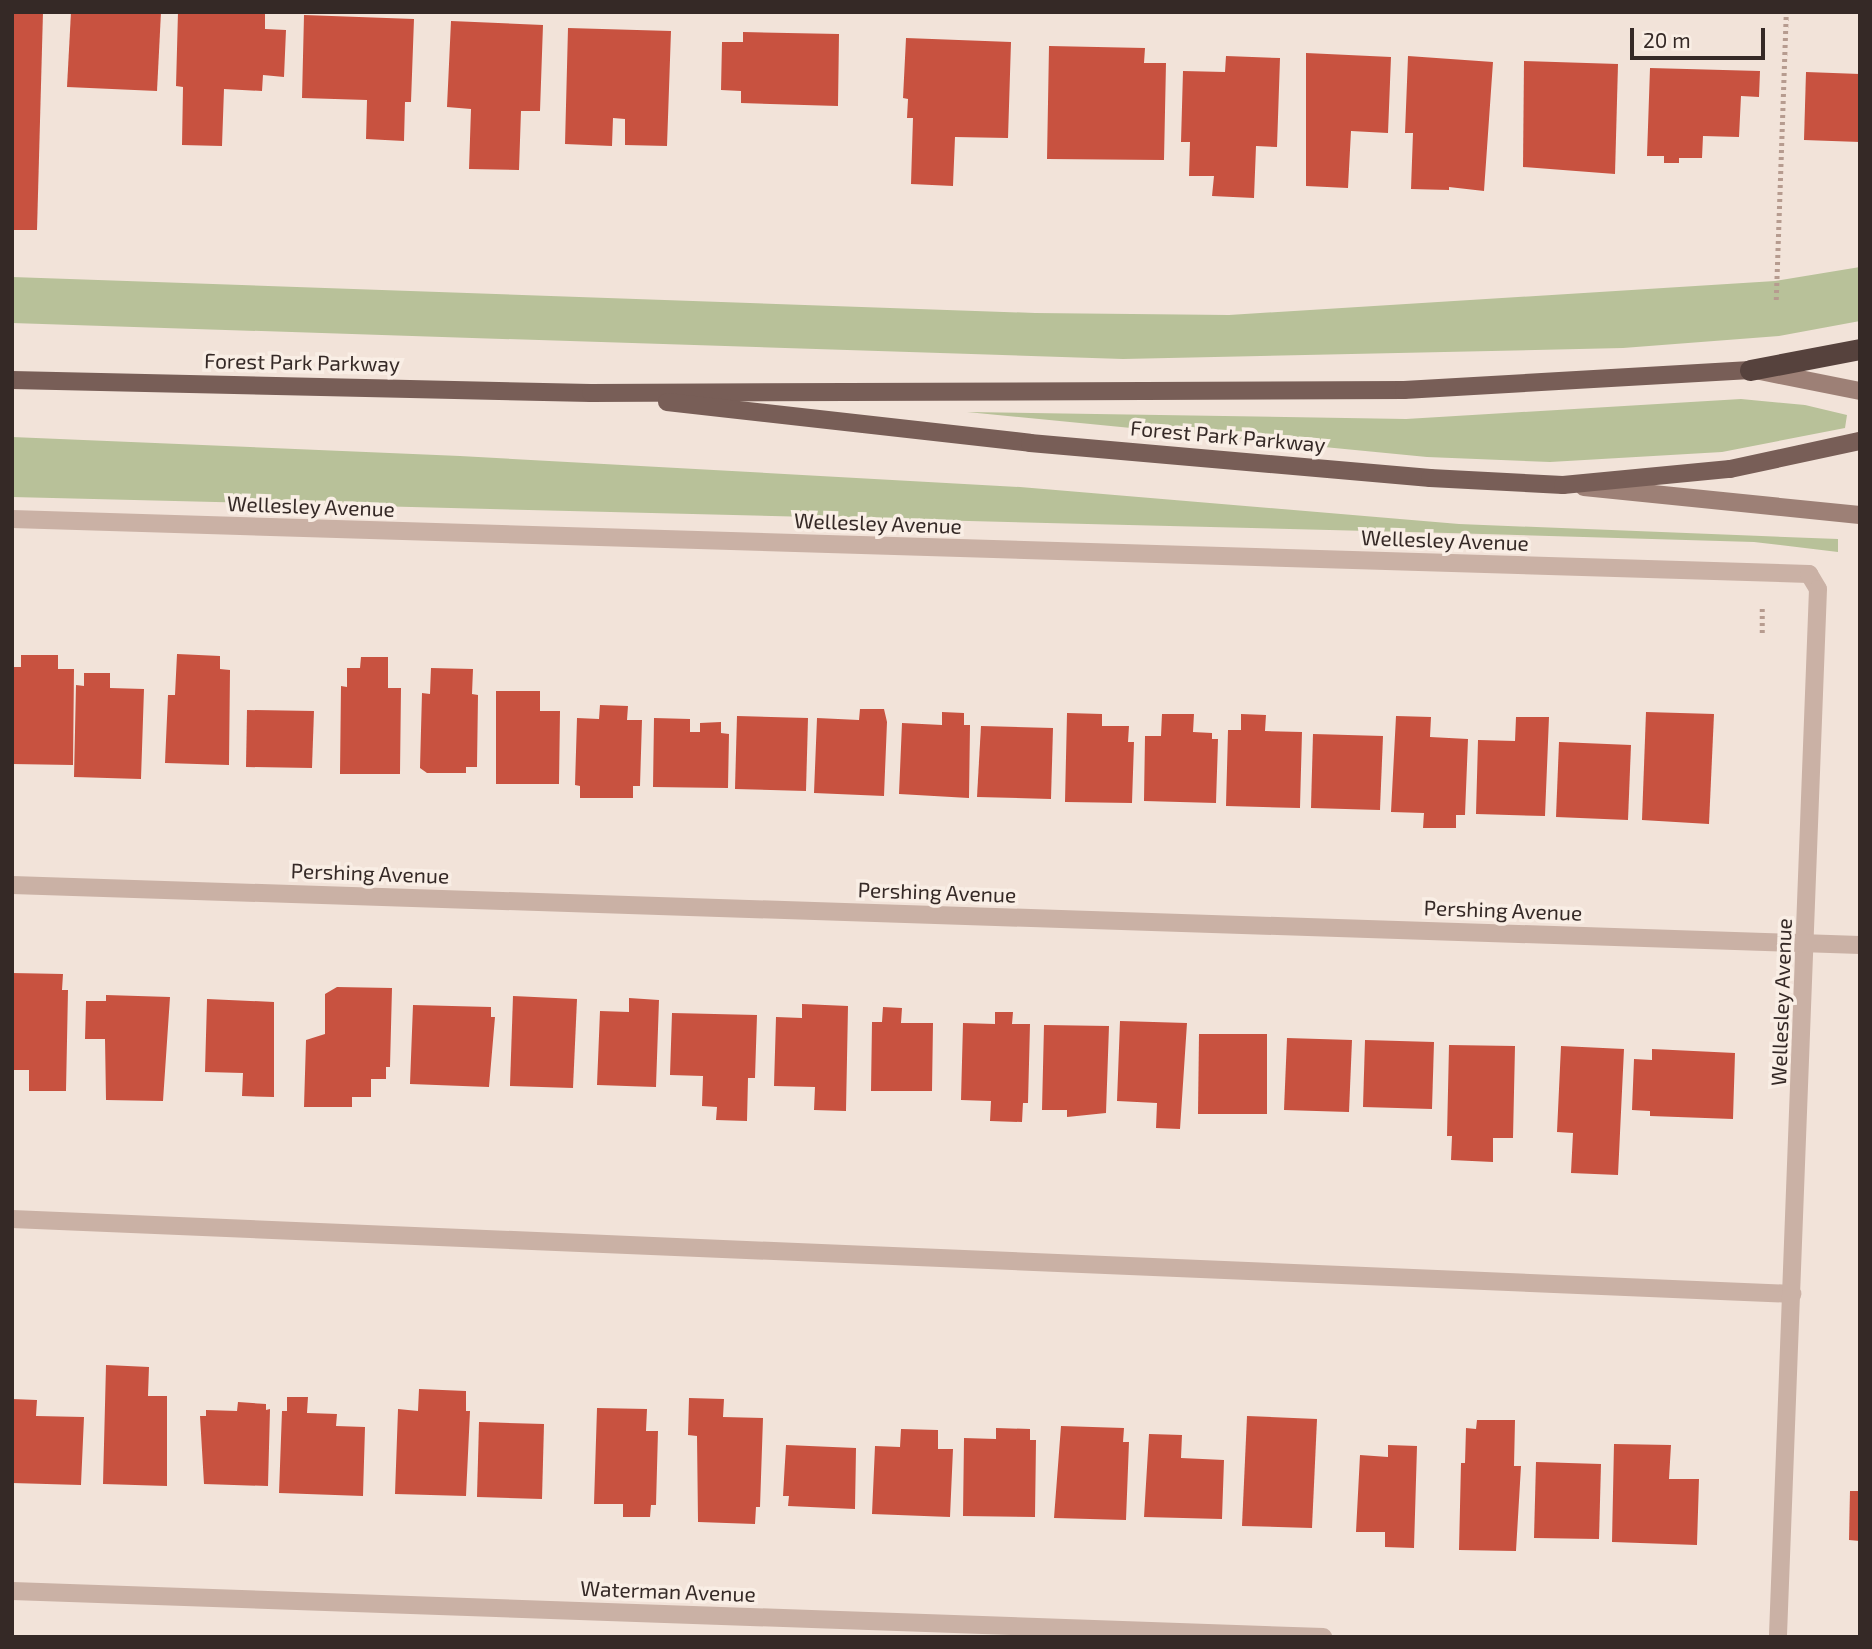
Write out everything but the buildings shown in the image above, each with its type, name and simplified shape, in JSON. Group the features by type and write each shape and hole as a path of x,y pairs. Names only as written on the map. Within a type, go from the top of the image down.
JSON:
{"highway":[{"name":"Forest Park Parkway","path":"1750,370 1860,349"}],"main road":[{"name":"Forest Park Parkway","path":"12,380 591,393 1404,390 1750,370"},
{"name":"Forest Park Parkway","path":"591,393 1030,443 1430,478 1563,485 1719,471 1860,441"}],"street":[{"path":"1750,370 1860,391"},
{"path":"1563,485 1860,515"},
{"name":"Wellesley Avenue","path":"12,519 1810,574 1818,589 1778,1637"},
{"name":"Pershing Avenue","path":"12,885 1860,945"},
{"path":"12,1219 1792,1294"},
{"name":"Waterman Avenue","path":"12,1591 1323,1637"}],"path":[{"path":"1776,300 1786,12"},
{"path":"1762,633 1763,594"}],"green space":[{"path":"1860,267 1860,321 1779,336 1623,348 1123,359 12,323 12,277 1035,313 1229,315 1775,281"},
{"path":"1741,399 1805,405 1847,415 1845,428 1722,452 1550,462 1427,457 967,412 1406,419"},
{"path":"12,437 460,456 1020,487 1459,524 1838,539 1838,552 1754,542 12,497"}]}
